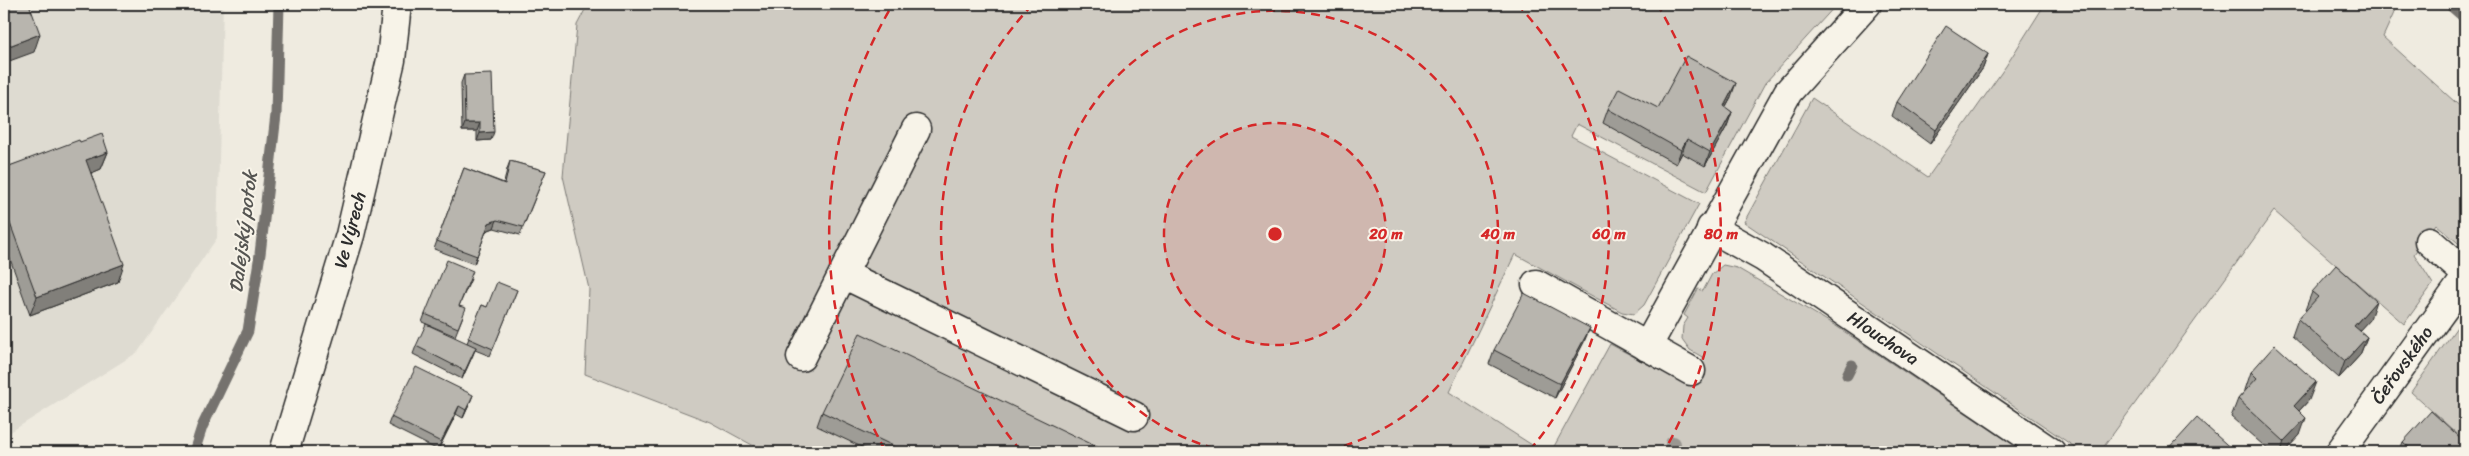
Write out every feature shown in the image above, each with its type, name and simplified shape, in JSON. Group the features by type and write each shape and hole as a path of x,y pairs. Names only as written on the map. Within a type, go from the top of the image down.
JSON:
{"street":[{"name":"Ve Výrech","path":"284,452 350,235 391,60 397,4"},
{"path":"1646,347 1788,92 1867,4"},
{"path":"801,357 916,129"},
{"name":"Hlouchova","path":"1711,228 1763,257 2052,452"},
{"path":"2429,241 2465,273"},
{"path":"843,274 1134,416"},
{"name":"Čeřovského","path":"2340,452 2465,279"},
{"path":"1536,284 1691,371"}],"shaded area":[{"path":"4,4 223,4 217,238 138,352 4,436"},
{"path":"588,4 1647,4 1642,11 1650,4 1837,4 1765,83 1706,192 1577,124 1571,136 1699,204 1644,305 1634,314 1622,312 1515,254 1449,392 1543,452 765,452 710,422 585,374 589,289 563,176 577,25"},
{"path":"2045,4 2398,4 2383,37 2465,111 2465,249 2436,224 2414,254 2433,284 2404,324 2274,211 2100,452 2082,452 1744,222 1812,98 1928,177 2006,66"},
{"path":"1723,265 1737,268 1836,326 2024,452 1551,452 1610,344 1689,386 1704,358 1690,350 1682,339 1683,326 1688,318 1684,315 1698,289 1703,291 1712,274"},
{"path":"2465,317 2465,441 2411,392"}],"building":[{"path":"4,4 29,4 40,34 4,48"},
{"path":"1946,26 1988,54 1936,130 1897,102"},
{"path":"1686,56 1736,83 1724,106 1732,112 1710,152 1687,139 1681,150 1608,109 1619,88 1658,108"},
{"path":"492,74 494,132 480,133 480,123 465,123 464,75"},
{"path":"102,134 108,152 86,160 124,264 37,297 4,207 4,168 79,140 80,142"},
{"path":"510,161 546,171 523,227 497,220 489,223 477,256 437,241 464,168 505,184"},
{"path":"447,260 473,271 459,306 466,308 458,328 425,314"},
{"path":"2336,265 2376,301 2354,326 2367,337 2345,361 2298,319 2318,297 2312,292"},
{"path":"497,282 517,290 493,349 468,338 482,305 487,307"},
{"path":"1524,293 1590,328 1560,384 1494,350"},
{"path":"426,324 476,347 465,371 416,346"},
{"path":"860,333 1108,452 906,452 822,412"},
{"path":"2275,345 2316,382 2294,406 2306,418 2284,441 2238,399 2257,378 2251,372"},
{"path":"416,367 473,395 466,410 459,406 441,442 391,417"},
{"path":"2431,411 2465,442 2465,452 2414,452 2403,442"},
{"path":"2197,418 2235,452 2166,452"}],"waterway":[{"name":"Dalejský potok","path":"194,452 202,427 248,331 260,254 276,115 279,4"},
{"path":"2449,4 2465,18"},
{"path":"1847,375 1852,365"}]}
